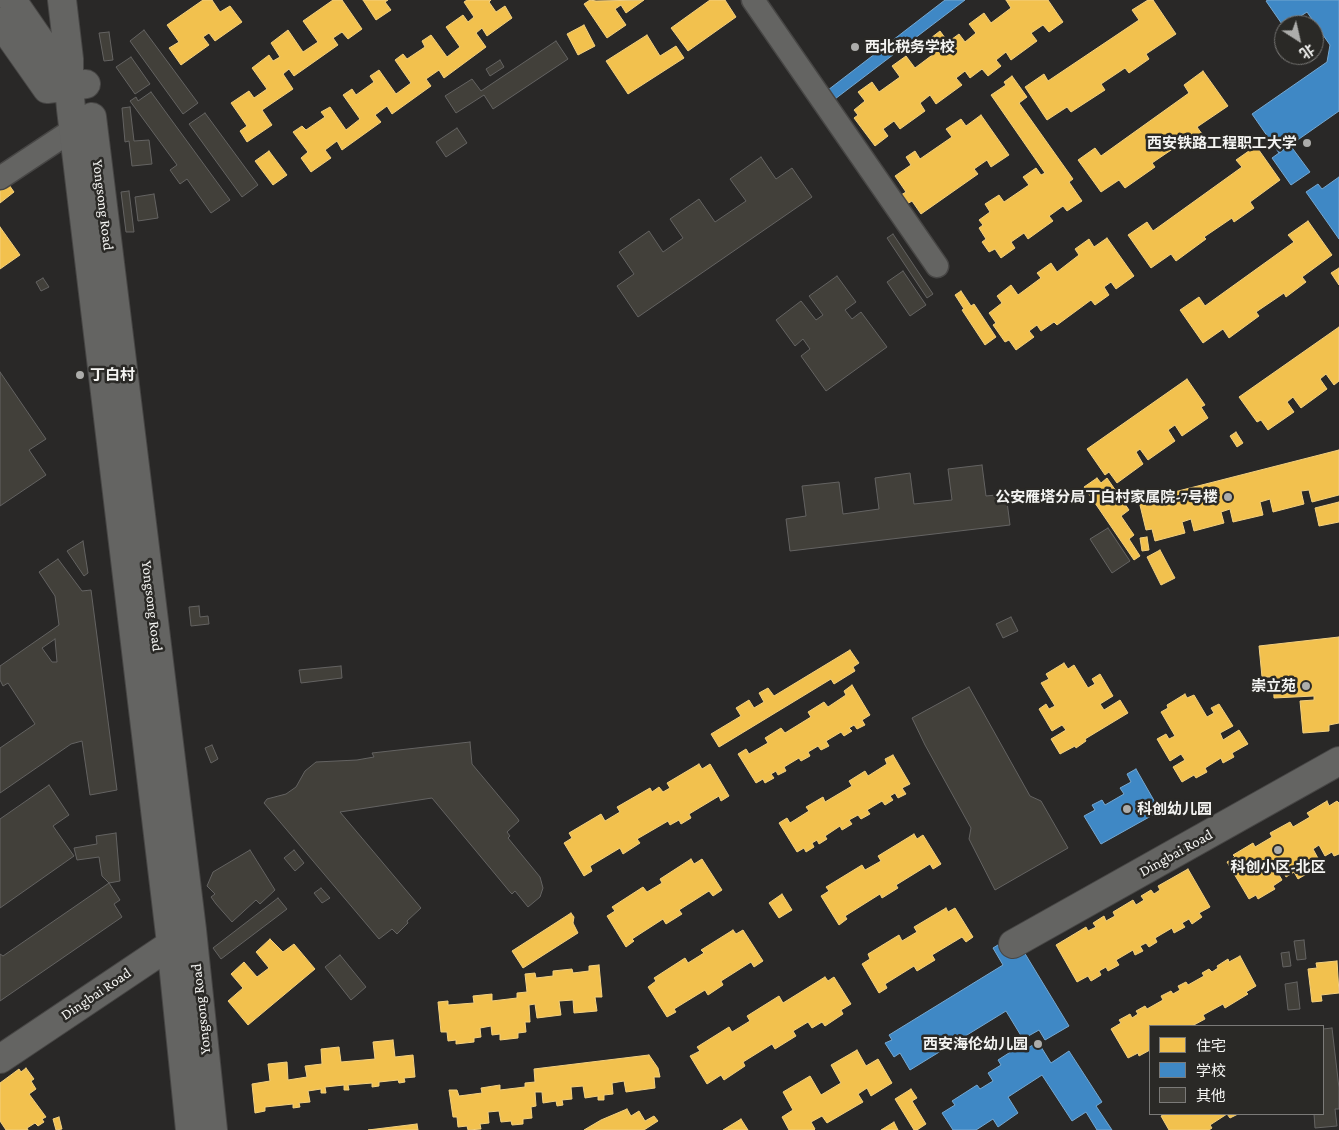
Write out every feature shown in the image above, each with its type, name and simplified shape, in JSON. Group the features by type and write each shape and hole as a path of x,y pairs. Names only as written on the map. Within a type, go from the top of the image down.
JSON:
{"street":[{"path":"12,0 54,61 69,59"},
{"name":"Yongsong Road","path":"62,0 69,59 78,85 182,937 213,1130"},
{"path":"753,0 937,266"},
{"path":"0,22 47,89 78,85"},
{"path":"0,178 83,127"},
{"name":"Dingbai Road","path":"1014,944 1339,761"},
{"name":"Yongsong Road","path":"182,937 190,1130"},
{"name":"Dingbai Road","path":"0,1059 182,937"}],"building: 住宅":[{"path":"203,0 212,0 220,12 230,6 242,22 215,41 209,33 203,37 209,45 181,65 169,48 179,42 167,25"},
{"path":"333,0 342,0 362,29 348,39 342,32 333,38 338,45 294,76 289,69 283,74 293,89 262,110 272,125 247,142 240,131 247,126 231,103 249,91 254,98 267,89 252,68 269,55 273,61 280,57 271,43 288,30 303,52 318,42 303,21"},
{"path":"363,0 388,0 385,2 391,10 376,20"},
{"path":"467,0 491,0 489,2 496,12 505,6 512,18 487,36 482,28 476,33 486,47 444,78 439,70 426,79 431,86 392,114 387,106 375,115 381,122 342,150 337,141 325,150 331,158 311,172 301,158 308,152 293,132 302,126 306,130 325,117 321,112 330,107 346,130 360,119 343,95 352,89 356,95 374,82 370,76 379,70 396,94 411,83 395,60 403,54 407,59 425,47 422,41 431,35 447,57 460,47 446,27 463,15 468,22 474,17 464,2"},
{"path":"590,0 644,0 626,13 621,5 615,9 626,25 607,38 584,4"},
{"path":"710,0 725,0 736,17 688,51 671,28"},
{"path":"1006,0 1048,0 1063,22 1049,32 1043,25 1031,33 1037,41 1011,60 1006,52 996,60 1001,66 988,76 982,69 970,78 965,71 956,78 962,85 936,104 930,95 920,103 925,111 900,129 894,121 883,129 888,136 875,146 854,118 858,115 854,110 865,101 858,92 872,82 879,92 900,77 892,66 906,56 915,68 935,53 927,41 940,31 948,42 959,34 965,42 976,33 969,24 984,13 991,23 1011,8"},
{"path":"1148,0 1153,0 1176,34 1146,54 1149,59 1129,73 1125,68 1101,84 1105,90 1071,112 1067,107 1047,120 1025,87 1044,74 1048,81 1139,20 1132,10"},
{"path":"584,25 595,46 578,55 567,34"},
{"path":"647,35 660,56 676,46 684,58 628,94 606,61"},
{"path":"1203,71 1228,106 1197,127 1202,134 1182,148 1180,144 1152,163 1155,167 1125,188 1119,180 1101,192 1078,160 1095,148 1101,156 1189,93 1184,85"},
{"path":"1012,76 1027,97 1019,103 1073,179 1069,182 1082,201 1067,211 1063,206 1049,216 1053,221 1028,239 1024,233 1011,242 1015,248 1001,258 995,249 989,252 982,242 986,239 979,228 983,225 979,220 990,212 985,204 999,195 1004,202 1029,185 1023,177 1036,168 1041,175 1045,173 991,95 1006,85 1004,82"},
{"path":"981,115 1009,155 991,167 987,160 974,169 978,174 921,214 912,201 907,204 901,195 906,192 895,176 911,165 906,157 915,151 920,159 952,137 946,129 961,119 966,126"},
{"path":"1256,146 1280,180 1250,202 1254,208 1234,222 1232,218 1204,237 1206,239 1176,261 1171,254 1151,268 1128,235 1147,222 1153,231 1242,167 1236,160"},
{"path":"269,151 287,175 273,185 255,161"},
{"path":"0,172 14,192 0,203"},
{"path":"1308,221 1332,255 1302,277 1306,282 1286,297 1284,293 1256,312 1259,316 1229,338 1223,329 1203,343 1180,310 1199,297 1205,306 1294,242 1288,235"},
{"path":"0,227 20,255 0,269"},
{"path":"1107,238 1134,276 1116,289 1111,282 1104,287 1109,295 1095,305 1091,300 1057,325 1054,322 1041,331 1037,325 1029,331 1034,337 1016,350 1009,340 1005,342 993,325 996,323 989,313 1002,303 997,296 1011,285 1018,295 1041,278 1037,273 1051,263 1057,272 1079,255 1075,249 1089,239 1094,247"},
{"path":"1339,268 1339,285 1331,273"},
{"path":"961,291 971,306 974,304 996,337 985,345 962,310 964,309 955,295"},
{"path":"1339,327 1339,381 1334,385 1326,374 1320,379 1327,389 1301,408 1293,397 1287,402 1294,412 1268,430 1261,420 1257,422 1239,397"},
{"path":"1187,379 1205,405 1201,407 1208,418 1182,436 1175,425 1168,430 1175,441 1148,460 1140,449 1136,452 1143,464 1117,483 1109,472 1105,475 1087,449"},
{"path":"1236,432 1243,443 1237,447 1230,436"},
{"name":"公安雁塔分局丁白村家属院-7号楼","path":"1339,450 1339,495 1312,502 1309,490 1301,491 1304,504 1273,512 1270,499 1260,502 1263,515 1233,522 1230,509 1221,512 1224,523 1194,531 1191,519 1182,522 1185,533 1155,541 1152,529 1146,530 1139,501"},
{"path":"1097,478 1101,483 1107,478 1129,510 1121,516 1134,535 1129,539 1140,556 1134,560 1084,487"},
{"path":"1339,502 1339,522 1319,526 1315,508"},
{"path":"1147,537 1149,550 1142,551 1140,538"},
{"path":"1160,550 1175,578 1161,585 1147,557"},
{"name":"崇立苑","path":"1339,637 1339,723 1329,725 1329,731 1303,733 1300,701 1314,700 1314,696 1274,698 1273,677 1262,677 1259,646"},
{"path":"850,650 859,663 853,667 855,671 834,684 831,679 719,747 711,734 741,716 736,708 749,700 754,708 764,702 759,693 768,688 774,696"},
{"path":"1064,663 1068,669 1074,665 1088,688 1095,684 1092,679 1100,674 1113,696 1100,704 1104,710 1120,700 1128,713 1085,739 1086,741 1076,748 1075,746 1060,754 1051,739 1066,730 1062,725 1052,731 1039,709 1046,704 1049,709 1055,706 1041,683 1049,679 1046,674"},
{"path":"852,685 870,715 862,720 865,725 857,729 854,725 849,728 852,731 844,736 841,732 826,741 829,746 821,750 818,746 808,752 810,756 801,761 799,758 784,767 786,771 778,775 776,771 771,774 774,778 765,783 763,779 756,783 738,754 746,749 749,754 768,743 765,738 781,728 785,733 811,717 808,712 824,702 828,707 846,695 844,691"},
{"path":"1185,694 1187,698 1194,695 1207,717 1214,713 1211,708 1219,704 1233,726 1220,733 1223,740 1239,730 1248,744 1232,753 1234,757 1223,763 1221,758 1205,768 1207,772 1196,778 1194,775 1182,782 1173,767 1185,760 1181,754 1170,761 1157,739 1166,734 1169,739 1175,736 1161,712 1168,708 1167,705"},
{"path":"893,755 910,784 902,788 906,794 898,798 895,793 890,796 893,800 885,805 882,801 867,810 870,814 861,819 858,815 849,820 852,824 842,830 840,826 825,836 827,839 819,844 817,840 812,843 814,847 806,852 804,848 797,852 779,823 787,818 790,823 809,811 806,807 823,797 825,802 852,786 849,781 865,771 868,776 887,764 885,759"},
{"path":"699,764 702,769 710,764 729,796 721,801 719,796 689,814 691,818 681,824 679,820 670,825 668,821 637,839 640,843 623,854 620,848 590,866 592,871 584,876 564,843 572,838 569,833 601,814 605,821 620,812 617,807 650,788 652,792 659,787 663,792 670,788 667,783"},
{"name":"科创小区-北区","path":"1327,801 1329,806 1337,801 1339,803 1339,854 1334,856 1332,852 1325,856 1319,845 1313,849 1319,860 1312,864 1315,869 1298,879 1294,872 1286,877 1281,867 1276,870 1282,880 1273,886 1275,889 1258,899 1256,895 1249,899 1227,862 1235,857 1233,855 1253,843 1255,847 1272,837 1270,833 1290,822 1293,827 1310,817 1307,813"},
{"path":"914,834 917,839 923,835 941,864 933,869 930,864 896,885 898,888 882,898 880,894 845,916 847,919 839,925 821,896 829,891 826,887 862,865 865,870 881,861 878,856"},
{"path":"691,859 694,864 702,859 722,890 713,896 709,891 679,910 682,914 666,924 663,919 632,939 634,941 626,947 607,916 615,911 612,907 643,887 647,892 662,883 660,879"},
{"path":"1188,869 1210,907 1199,913 1202,917 1192,924 1189,919 1182,923 1185,927 1174,933 1172,928 1155,938 1157,942 1149,947 1146,943 1140,946 1143,951 1135,955 1133,950 1116,960 1119,965 1108,971 1106,967 1099,971 1101,975 1091,981 1088,976 1077,982 1056,945 1086,927 1088,931 1096,927 1093,923 1104,916 1106,921 1115,916 1113,912 1133,900 1136,905 1144,900 1141,896 1151,890 1154,894 1160,890 1158,886"},
{"path":"782,894 792,910 779,918 769,903"},
{"path":"946,908 948,912 955,908 973,937 966,942 962,937 932,955 935,960 917,971 914,966 885,984 887,988 879,993 862,964 870,959 868,954 899,935 902,941 917,932 914,927"},
{"path":"571,913 574,917 573,923 578,933 523,968 512,951"},
{"path":"733,930 736,934 743,930 763,961 754,967 751,962 721,981 723,985 708,995 705,990 674,1009 676,1012 667,1017 648,987 656,981 654,978 685,958 688,963 704,953 701,950"},
{"path":"270,939 283,952 294,944 315,969 248,1025 228,1001 243,988 231,974 244,962 257,977 269,968 256,952"},
{"path":"1240,956 1256,986 1246,992 1248,994 1225,1008 1223,1004 1203,1015 1205,1019 1194,1025 1149,1025 1149,1051 1139,1056 1138,1053 1128,1058 1111,1029 1121,1023 1119,1020 1130,1014 1132,1018 1138,1014 1136,1011 1145,1006 1147,1009 1163,1000 1161,996 1171,991 1173,994 1180,990 1178,986 1186,982 1188,985 1204,976 1202,973 1209,969 1212,972 1218,968 1217,966 1228,959 1229,962"},
{"path":"1337,961 1339,993 1321,995 1322,1001 1312,1002 1308,969 1317,968 1316,963"},
{"path":"599,965 602,997 595,997 597,1011 574,1013 573,1000 559,1001 561,1015 537,1018 535,1004 529,1005 530,1022 525,1022 526,1032 518,1033 518,1038 500,1040 500,1034 492,1035 491,1026 480,1028 481,1037 474,1038 474,1042 456,1044 456,1040 448,1041 447,1032 441,1032 438,1002 448,1001 448,1005 474,1003 473,996 492,994 492,1001 517,998 517,993 527,992 525,974 535,973 536,978 553,976 553,971 572,969 573,973 589,971 589,966"},
{"path":"825,977 828,981 834,977 851,1004 841,1010 843,1014 825,1026 822,1022 812,1028 808,1022 793,1031 796,1036 775,1049 772,1044 743,1062 745,1066 724,1080 721,1075 707,1084 690,1056 700,1051 697,1047 729,1027 732,1032 750,1021 747,1016 779,996 783,1003"},
{"path":"393,1040 395,1057 413,1055 415,1077 404,1078 405,1082 399,1083 398,1080 379,1082 379,1086 372,1087 372,1083 348,1085 349,1090 344,1090 344,1085 325,1087 326,1093 321,1093 321,1089 308,1091 310,1102 299,1103 300,1107 293,1108 293,1104 265,1107 265,1111 255,1113 252,1084 270,1081 268,1064 287,1062 288,1080 307,1077 305,1066 322,1064 321,1049 339,1047 341,1062 375,1059 373,1042"},
{"path":"857,1050 866,1066 878,1059 892,1083 871,1096 867,1088 858,1094 863,1102 827,1123 822,1116 811,1122 814,1130 789,1130 782,1117 793,1110 783,1092 810,1076 821,1095 841,1083 831,1065"},
{"path":"649,1055 658,1068 660,1077 654,1077 655,1088 626,1092 624,1081 612,1083 613,1094 604,1095 604,1100 598,1100 598,1096 585,1098 583,1086 571,1087 572,1099 562,1100 563,1105 557,1106 556,1101 543,1103 542,1092 535,1092 536,1106 531,1107 532,1118 523,1119 523,1124 512,1125 511,1121 501,1122 499,1111 488,1112 489,1123 480,1124 481,1129 468,1130 467,1126 458,1127 457,1117 453,1117 449,1090 457,1090 459,1096 482,1093 481,1088 500,1085 500,1090 525,1087 525,1083 535,1082 534,1069"},
{"path":"26,1068 34,1079 31,1081 36,1089 29,1094 46,1117 42,1119 44,1122 38,1126 35,1123 27,1128 28,1130 6,1130 0,1121 0,1083 19,1069 21,1072"},
{"path":"911,1089 917,1098 912,1101 926,1124 917,1130 914,1130 895,1099"},
{"path":"627,1109 631,1116 639,1111 645,1121 654,1116 658,1121 644,1130 584,1130 601,1120"},
{"path":"1225,1115 1210,1125 1212,1128 1209,1130 1169,1130 1161,1116"},
{"path":"59,1117 62,1129 56,1130 53,1119"},
{"path":"741,1119 748,1130 723,1130"},
{"path":"894,1122 898,1130 881,1130"},
{"path":"417,1124 418,1130 368,1130"}],"building: 学校":[{"path":"945,0 965,0 835,99 828,90"},
{"path":"1339,0 1339,111 1279,153 1252,114 1324,65 1327,62 1330,45 1324,36 1324,15 1309,15 1307,12 1302,15 1276,15 1266,1"},
{"path":"1290,145 1310,172 1291,185 1272,158"},
{"path":"1339,177 1339,239 1306,192 1318,184 1322,189"},
{"path":"1136,769 1160,811 1101,844 1084,816 1095,810 1092,805 1102,800 1105,805 1124,794 1120,788 1131,782 1127,774"},
{"path":"1006,940 1016,957 1024,952 1069,1026 1045,1040 1039,1030 1023,1039 1006,1011 910,1070 900,1053 894,1057 885,1043 892,1040 889,1035 1003,965 993,948"},
{"path":"1038,1042 1051,1063 1069,1051 1102,1102 1096,1106 1112,1130 1097,1130 1086,1112 1072,1121 1042,1075 1008,1097 1018,1113 998,1127 993,1119 976,1130 953,1130 942,1113 955,1105 952,1101 977,1085 980,1089 993,1081 988,1073 1001,1065 998,1060 1023,1044 1026,1049"}],"building: 其他":[{"path":"144,30 198,103 183,114 130,41"},
{"path":"109,32 113,60 104,61 99,33"},
{"path":"556,41 568,59 493,109 484,95 456,113 445,96 472,79 481,91"},
{"path":"131,57 150,84 135,94 116,67"},
{"path":"500,60 504,67 490,76 486,69"},
{"path":"151,92 230,200 211,213 187,179 180,184 170,170 177,165 130,101 136,97 138,101"},
{"path":"130,107 134,141 149,140 152,164 132,166 129,141 125,142 122,108"},
{"path":"205,113 258,185 242,197 189,124"},
{"path":"457,128 467,143 446,157 436,142"},
{"path":"761,157 776,179 792,168 812,197 638,317 617,286 634,274 619,252 649,231 663,252 683,238 670,219 699,199 715,222 746,201 730,179"},
{"path":"129,191 134,232 126,232 121,192"},
{"path":"154,194 158,218 138,221 135,197"},
{"path":"893,234 933,294 927,298 887,238"},
{"path":"903,271 926,305 910,316 887,282"},
{"path":"837,276 856,302 845,310 852,319 861,312 887,347 826,391 801,356 810,349 803,339 795,346 776,320 801,301 816,320 823,315 809,296"},
{"path":"43,278 49,287 41,291 36,282"},
{"path":"0,372 46,439 29,450 46,475 0,506"},
{"path":"982,465 986,496 1006,494 1010,525 790,551 786,519 806,516 802,486 839,482 843,514 879,509 875,478 910,473 914,504 952,500 948,469"},
{"path":"1108,528 1130,561 1112,573 1090,539"},
{"path":"83,541 88,573 84,576 67,551"},
{"path":"58,559 82,591 91,590 117,790 90,795 82,741 71,744 0,793 0,748 35,724 8,683 3,686 0,680 0,666 59,625 55,596 39,572","holes":["55,639 57,662 52,662 42,648"]},
{"path":"199,606 200,617 208,616 209,624 191,626 189,607"},
{"path":"1011,617 1018,631 1003,638 996,624"},
{"path":"341,666 342,678 301,683 299,670"},
{"path":"969,687 1030,796 1041,801 1068,848 995,890 969,839 971,828 912,718"},
{"path":"470,742 472,764 519,821 507,832 510,836 508,838 540,877 543,888 540,897 528,907 515,891 512,894 432,798 340,812 421,908 397,934 392,929 379,939 264,803 267,799 286,794 296,787 305,771 316,762 357,760 374,757 372,753"},
{"path":"212,745 218,759 211,763 205,748"},
{"path":"49,785 69,815 53,826 74,856 0,908 0,819"},
{"path":"116,833 120,881 109,883 102,876 99,857 77,860 74,848 97,844 96,836"},
{"path":"250,850 275,890 260,904 256,900 232,922 211,897 215,894 207,886 213,872"},
{"path":"294,850 304,863 295,871 284,858"},
{"path":"109,883 120,900 114,904 122,917 0,1001 0,954 3,956"},
{"path":"321,888 330,898 322,903 314,893"},
{"path":"278,898 287,909 221,959 213,948"},
{"path":"1304,940 1306,959 1297,960 1294,941"},
{"path":"1289,952 1291,966 1283,967 1281,953"},
{"path":"340,955 366,987 351,1000 325,967"},
{"path":"1297,982 1300,1009 1288,1010 1285,984"},
{"path":"1332,1028 1339,1088 1339,1109 1335,1109 1337,1126 1315,1128 1314,1115 1324,1115 1324,1029"}],"place":[{"name":"西北税务学校","path":"855,47"},
{"name":"西安铁路工程职工大学","path":"1307,143"},
{"name":"丁白村","path":"80,375"},
{"name":"公安雁塔分局丁白村家属院-7号楼","path":"1228,497"},
{"name":"崇立苑","path":"1306,686"},
{"name":"科创幼儿园","path":"1127,809"},
{"name":"科创小区-北区","path":"1278,850"},
{"name":"西安海伦幼儿园","path":"1038,1044"}]}
